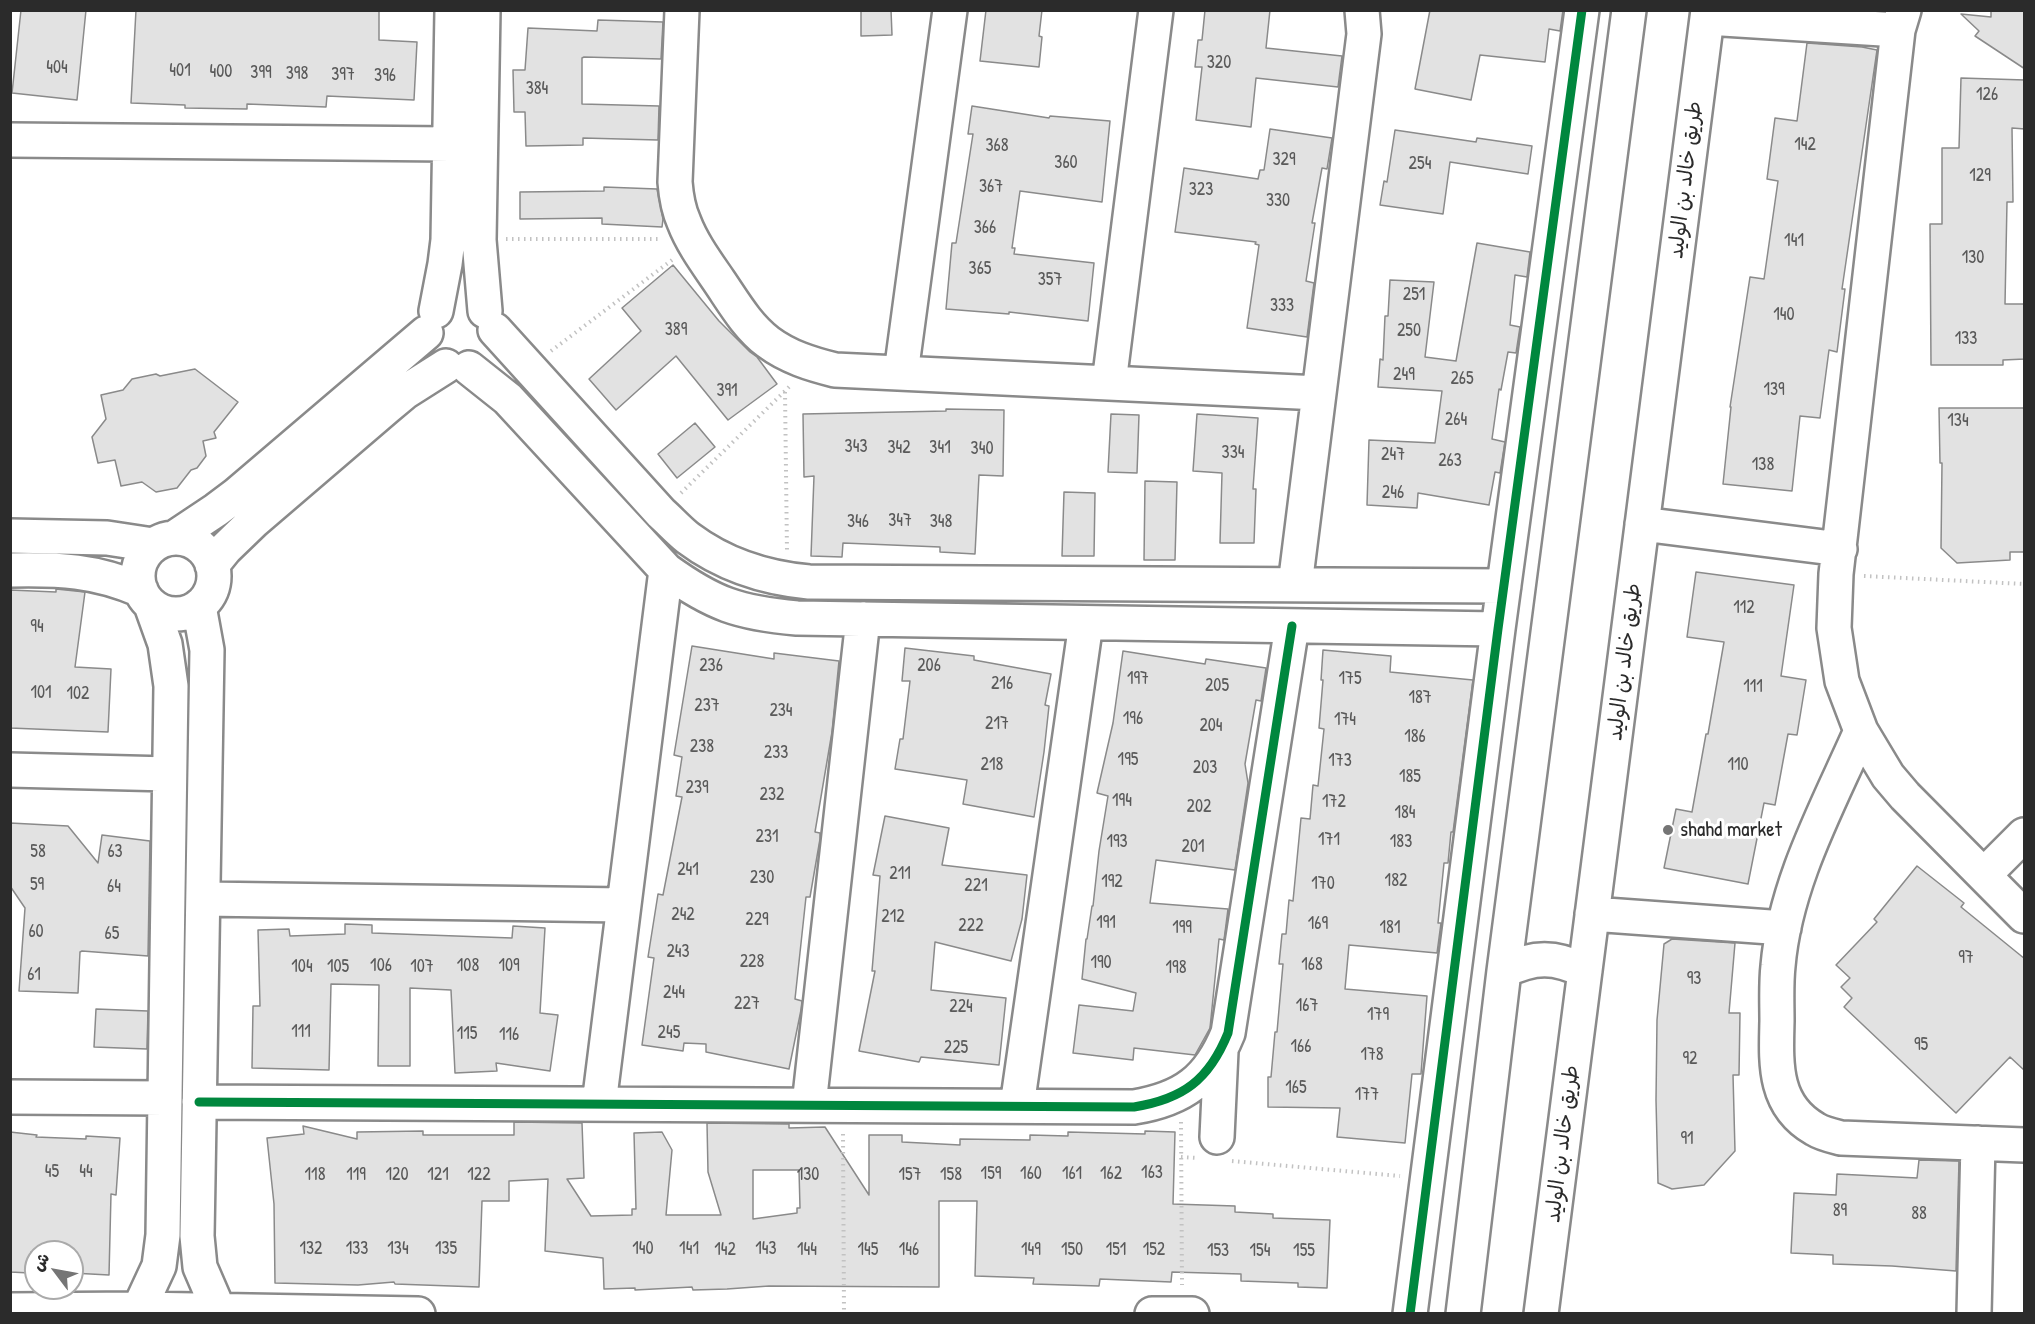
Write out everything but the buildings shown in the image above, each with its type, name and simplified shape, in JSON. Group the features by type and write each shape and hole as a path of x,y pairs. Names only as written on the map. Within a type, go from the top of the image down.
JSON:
{"street":[{"path":"452,10 448,240 446,264 431,322 431,352 437,360 457,367 508,399 666,570 695,591 727,606 761,615 796,618 1498,629"},
{"path":"213,565 247,528 405,392 457,367 480,363 489,354 494,342 479,240 483,10"},
{"path":"682,10 675,182 680,211 692,241 750,327 789,355 812,365 835,370 1320,393"},
{"path":"901,373 950,10"},
{"path":"1109,383 1156,10"},
{"path":"1295,585 1364,34 1362,10"},
{"path":"1410,1314 1498,629 1582,10"},
{"path":"1462,1314 1504,971 1629,10"},
{"path":"1708,14 1901,20 1838,561 1834,628 1842,681 1861,731 1878,761 1905,796 2025,916"},
{"name":"طريق خالد بن الوليد","path":"1541,1314 1708,14"},
{"path":"10,140 450,144"},
{"path":"139,1309 153,1281 162,1251 171,686 165,644 138,578 140,566 145,555 210,515 236,495 431,322 445,304 466,300 477,304 529,367 661,513 688,538 718,557 752,572 787,580 809,582 1504,586"},
{"path":"1642,524 1838,561"},
{"path":"10,536 164,542 187,539 198,544 207,553 213,565 214,583 206,600 199,606 180,614 170,614 121,581 78,571 10,570"},
{"path":"599,1104 666,570"},
{"path":"199,606 207,650 197,1252 206,1282 219,1311"},
{"path":"809,1105 863,619"},
{"path":"1017,1106 1086,623"},
{"path":"199,1102 1134,1107 1158,1103 1181,1093 1197,1081 1221,1051 1233,1013 1292,626"},
{"path":"1861,731 1801,868 1784,927 1778,966 1776,1064 1781,1090 1795,1113 1816,1130 1841,1138 2025,1145"},
{"path":"10,770 169,774"},
{"path":"1984,875 2025,835"},
{"path":"203,899 624,905"},
{"path":"1592,914 1784,927"},
{"path":"1504,971 1520,964 1545,960 1570,964 1585,972"},
{"path":"1216,1152 1221,1051"},
{"path":"10,1097 165,1098"},
{"path":"1974,1314 1978,1143"},
{"path":"10,1310 139,1309 417,1314"},
{"path":"1152,1314 1192,1314"}],"path":[{"path":"479,240 692,241"},
{"path":"529,367 692,241"},
{"path":"661,513 812,365"},
{"path":"785,391 787,580"},
{"path":"1838,561 2025,584"},
{"path":"1181,1093 1182,1313"},
{"path":"843,1105 844,1314"},
{"path":"1181,1157 1216,1152 1428,1179"}],"cycle path":[{"path":"1410,1314 1498,629 1582,10"},
{"path":"199,1102 1134,1107 1167,1099 1192,1085 1203,1075 1221,1049 1228,1033 1292,626"}],"place":[{"name":"shahd market","path":"1668,830"}]}
